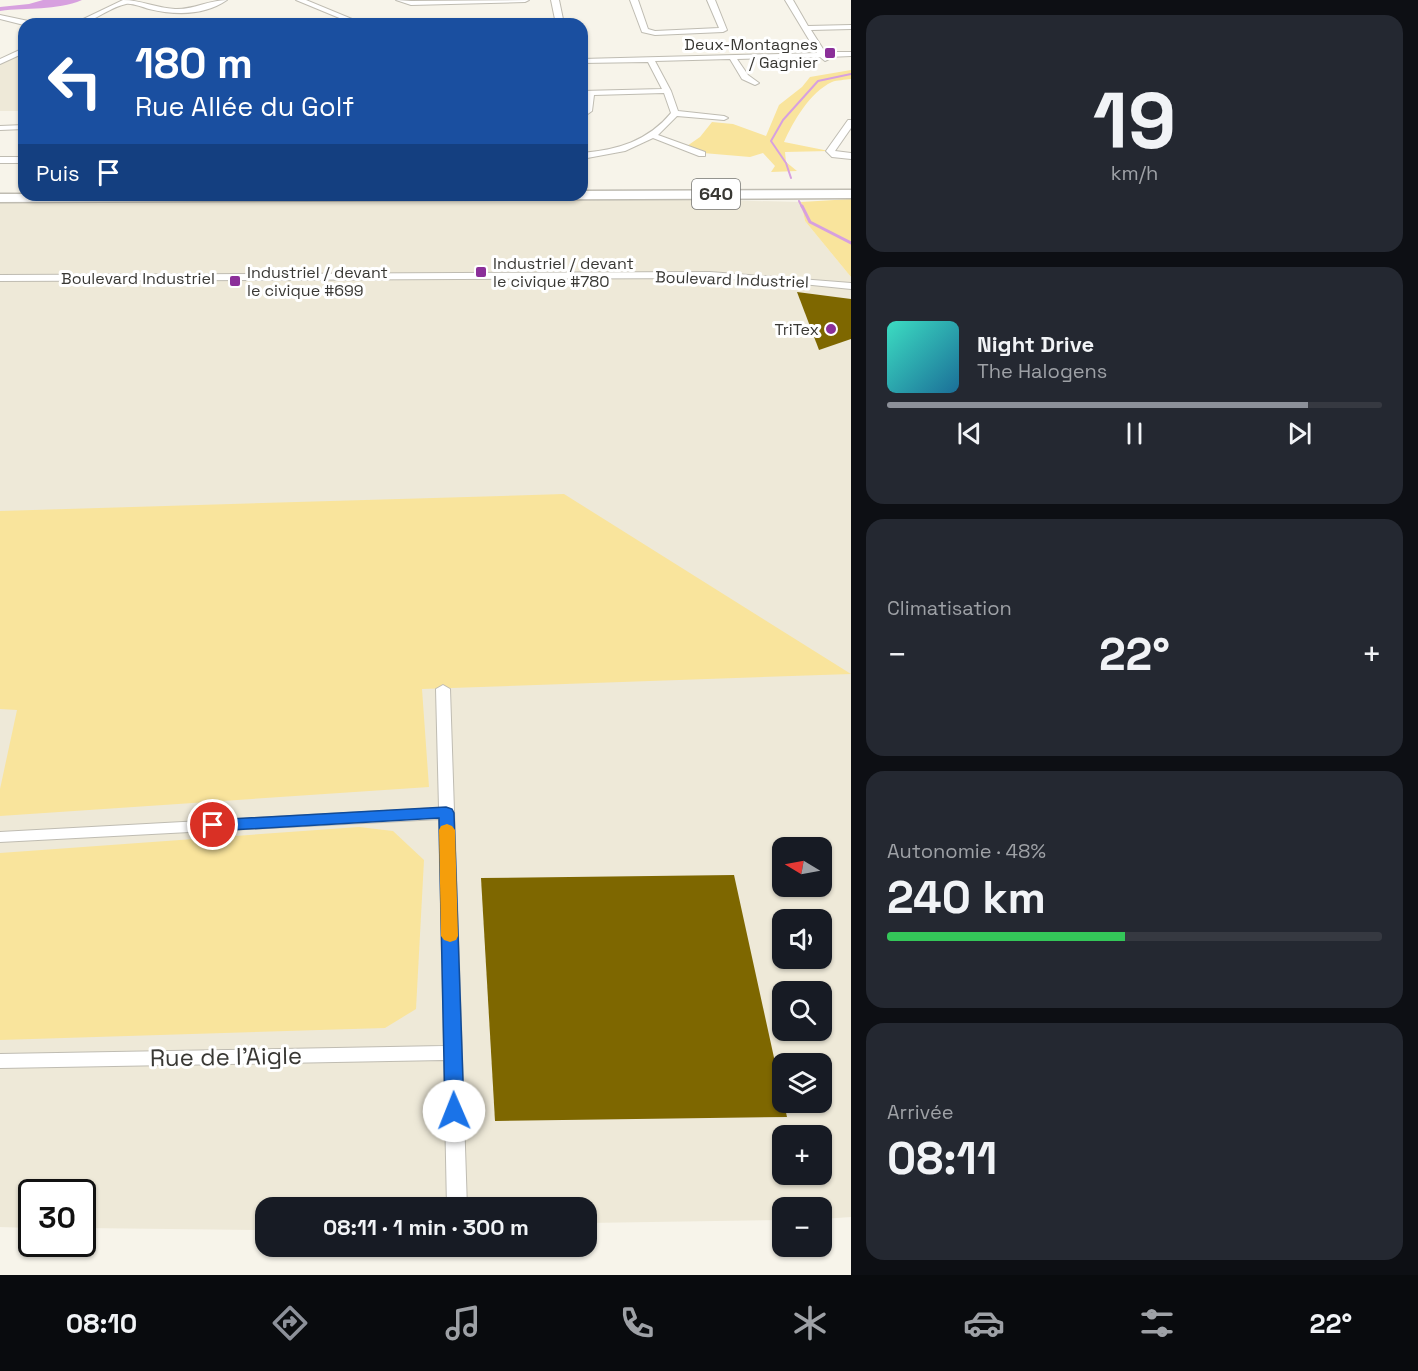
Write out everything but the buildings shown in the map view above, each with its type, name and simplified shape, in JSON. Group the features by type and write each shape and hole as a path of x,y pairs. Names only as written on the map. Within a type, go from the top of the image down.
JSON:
{"highway":[{"name":"640","path":"588,187 851,185"},
{"path":"0,190 18,190"},
{"name":"640","path":"588,195 851,194"},
{"name":"640","path":"0,198 18,198"}],"street":[{"path":"90,18 128,1 166,12 184,13 205,9 223,0"},
{"path":"300,0 345,18"},
{"path":"400,0 411,3 525,0"},
{"path":"555,0 559,18"},
{"path":"634,0 645,30 655,33 723,30 711,0"},
{"path":"789,0 824,57"},
{"path":"2,21 18,23"},
{"path":"2,21 18,25"},
{"path":"805,28 851,27"},
{"path":"0,62 18,53"},
{"path":"588,64 851,56"},
{"path":"733,59 745,77 755,83"},
{"path":"651,62 667,91 675,112"},
{"path":"588,92 667,91"},
{"path":"675,112 723,118"},
{"path":"588,155 615,150 654,136 666,127 675,112"},
{"path":"851,122 830,151 835,155 851,156"},
{"path":"0,128 18,127"},
{"path":"654,136 702,154"},
{"path":"839,138 848,144"},
{"path":"0,160 18,160"},
{"name":"Boulevard Industriel","path":"0,278 710,275 776,278 851,286"},
{"path":"443,689 457,1197"},
{"path":"0,837 446,813"},
{"name":"Rue de l'Aigle","path":"0,1061 453,1053"}],"shaded area":[{"path":"43,0 82,0 52,7 0,11 0,7"},
{"path":"18,55 18,111 0,111 0,65"},
{"path":"851,70 851,79 832,82 816,93 792,126 784,142 829,151 785,152 786,162 797,171 771,172 775,166 763,153 750,157 703,153 687,146 700,137 712,122 733,124 766,136 779,105 802,87 810,77"},
{"path":"668,199 801,202 805,221 851,277 851,1217 832,1218 832,1197 772,1197 772,1220 597,1223 597,1197 255,1197 255,1230 96,1228 96,1179 18,1179 18,1228 0,1227 0,203"},
{"path":"851,199 851,277 805,221 801,202"},
{"path":"564,494 851,674 422,689 429,787 0,816 0,789 17,710 0,709 0,511"},
{"path":"359,827 393,831 424,860 416,1009 385,1028 0,1040 0,853"}],"waterway":[{"path":"791,178 786,163 771,141 783,120 818,81 851,74"},
{"path":"799,201 802,207"},
{"path":"802,206 810,222 851,243"}],"slow traffic":[{"path":"447,830 450,936"}],"place":[{"name":"Deux-Montagnes / Gagnier","path":"830,53"},
{"name":"Industriel / devant le civique #780","path":"481,272"},
{"name":"Industriel / devant le civique #699","path":"235,281"},
{"name":"TriTex","path":"831,329"}],"route":[{"path":"213,825 446,813 454,1111"}]}
